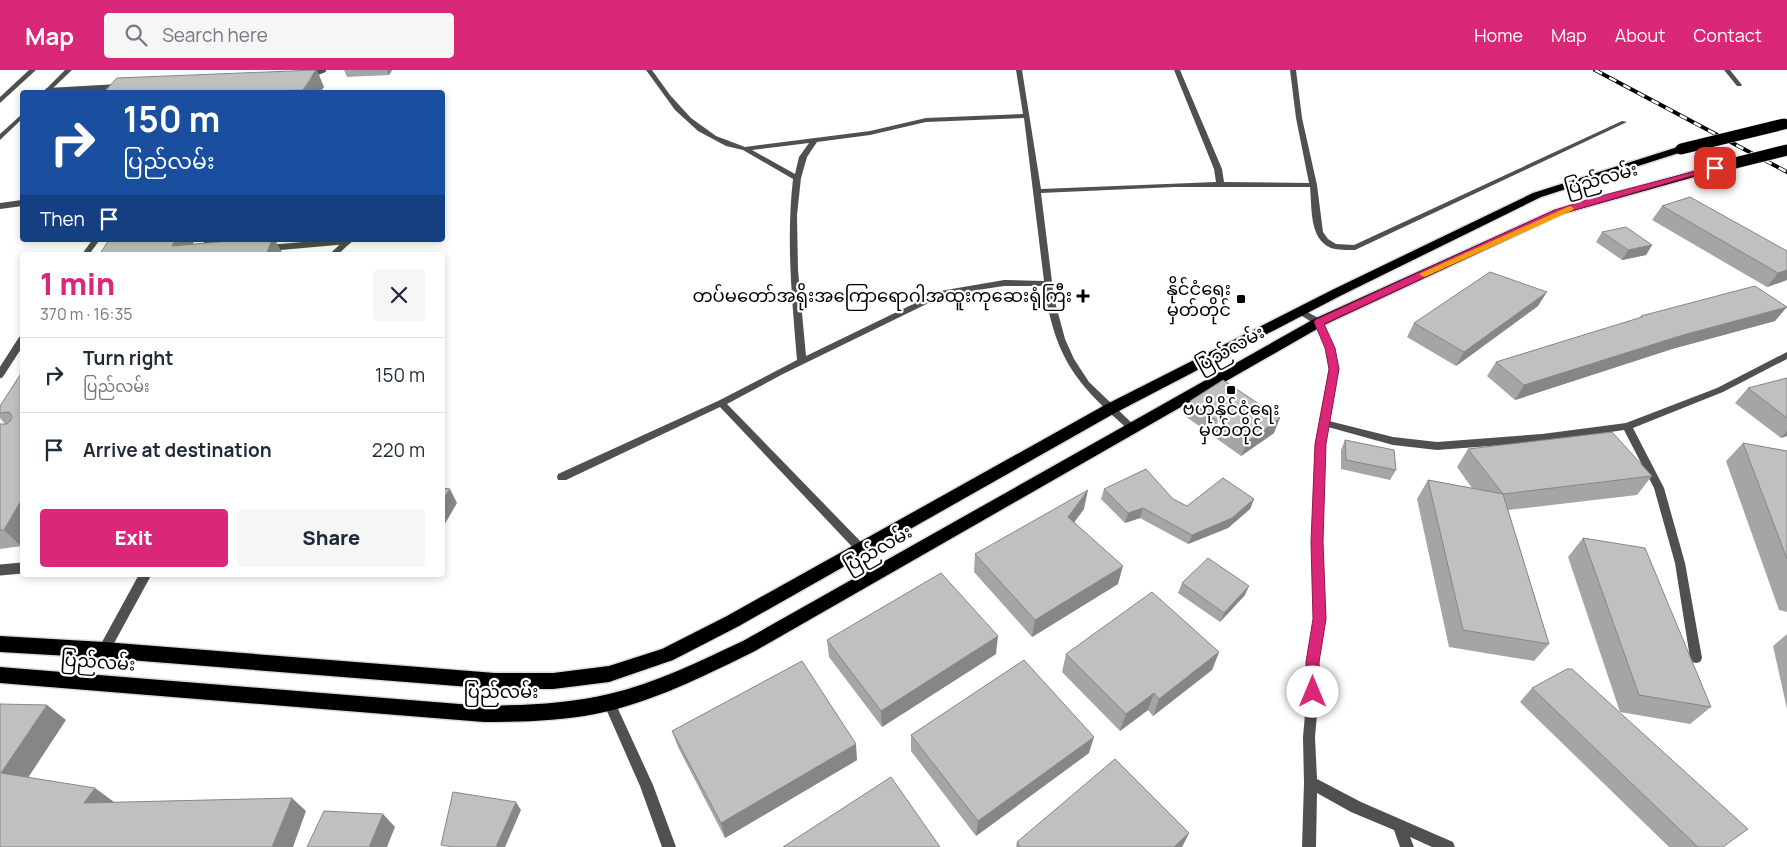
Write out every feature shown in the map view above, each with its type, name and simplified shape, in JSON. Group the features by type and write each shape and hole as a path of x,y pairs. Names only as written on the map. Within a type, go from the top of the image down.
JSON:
{"highway":[{"path":"0,644 104,650 496,681 553,680 609,674 667,655 733,621 1110,408 1537,195 1680,149 1785,124"},
{"name":"ပြည်လမ်း","path":"0,675 484,714 549,712 609,702 681,678 749,646 1319,322 1558,212 1596,200 1787,150"}],"street":[{"path":"0,101 33,70"},
{"path":"49,90 69,70"},
{"path":"649,70 665,94 691,123 710,136 731,146 745,149 797,178"},
{"path":"1019,70 1037,191 1048,284 1064,346 1080,376 1131,428"},
{"path":"1177,70 1218,169 1220,183"},
{"path":"1294,70 1299,118 1313,185 1319,232 1325,241 1334,246 1355,248 1624,122"},
{"path":"1728,70 1739,85"},
{"path":"745,149 870,133 926,120 1026,116"},
{"path":"0,138 20,118"},
{"path":"802,361 794,270 793,215 797,178 803,157 814,141"},
{"path":"1037,191 1220,183 1313,185"},
{"path":"562,477 721,403 802,361 943,293 1004,283 1048,284"},
{"path":"1300,312 1319,322 1330,348 1334,369 1320,444 1317,542 1320,619 1312,662 1313,692 1309,737 1311,783 1309,847"},
{"path":"1325,423 1393,441 1438,446 1542,438 1627,426 1720,390 1787,355"},
{"path":"721,403 861,550"},
{"path":"1627,426 1659,488 1680,564 1696,658"},
{"path":"609,702 646,784 668,847"},
{"path":"1311,783 1356,807 1448,847"},
{"path":"1399,826 1407,847"}],"lane":[{"path":"303,77 323,70"},
{"path":"74,90 127,86"},
{"path":"0,206 20,203"},
{"path":"260,249 328,242"},
{"path":"336,252 346,242"},
{"path":"0,374 20,344"},
{"path":"0,570 20,568"},
{"path":"104,650 144,577"}],"building":[{"path":"316,70 303,90 106,90 117,78"},
{"path":"1690,197 1787,251 1787,270 1778,273 1662,206"},
{"path":"1626,227 1652,245 1628,250 1602,232"},
{"path":"108,242 174,242 172,246 217,242 271,242 267,252 101,252"},
{"path":"1490,272 1547,292 1464,352 1414,323"},
{"path":"1755,286 1787,307 1683,335 1524,385 1496,362 1641,316"},
{"path":"20,375 20,502 4,530 0,530 0,424 7,424 12,416 9,412 0,413 0,406"},
{"path":"1787,378 1787,418 1748,388"},
{"path":"1223,380 1280,418 1247,442 1190,401"},
{"path":"1612,432 1652,476 1503,494 1468,449"},
{"path":"1345,440 1394,450 1396,470 1346,460"},
{"path":"1743,443 1787,451 1787,559"},
{"path":"1146,469 1173,499 1187,506 1223,478 1254,499 1232,518 1192,535 1143,508 1128,513 1104,489"},
{"path":"1428,480 1503,494 1549,644 1463,630"},
{"path":"445,488 450,489 445,496"},
{"path":"1088,490 1068,517 1123,566 1035,620 975,554"},
{"path":"1583,538 1645,548 1711,707 1639,695"},
{"path":"1208,558 1249,586 1224,613 1182,583"},
{"path":"941,573 998,636 881,711 827,640"},
{"path":"1152,592 1219,652 1159,699 1154,693 1126,714 1066,654"},
{"path":"1024,660 1094,737 978,821 911,735"},
{"path":"802,661 856,744 721,823 672,731"},
{"path":"1567,669 1572,669 1748,829 1723,847 1698,847 1532,688"},
{"path":"0,704 47,705 1,773 95,788 84,803 292,798 272,847 0,847"},
{"path":"1115,759 1189,833 1174,847 1020,847 1017,842"},
{"path":"891,777 940,847 783,847"},
{"path":"453,792 516,802 496,847 453,847 441,845"},
{"path":"324,811 383,814 369,847 307,847"}],"railway":[{"path":"1595,70 1787,172"}],"slow traffic":[{"path":"1424,274 1570,208"}],"place":[{"name":"တပ်မတော်အရိုးအကြောရောဂါအထူးကုဆေးရုံကြီး","path":"1083,296"},
{"name":"နိုင်ငံရေး မှတ်တိုင်","path":"1241,299"},
{"name":"ဗဟိုနိုင်ငံရေး မှတ်တိုင်","path":"1231,390"}],"route":[{"path":"1313,692 1312,662 1320,619 1317,542 1320,444 1334,369 1330,348 1319,322 1558,212 1715,168"}]}
